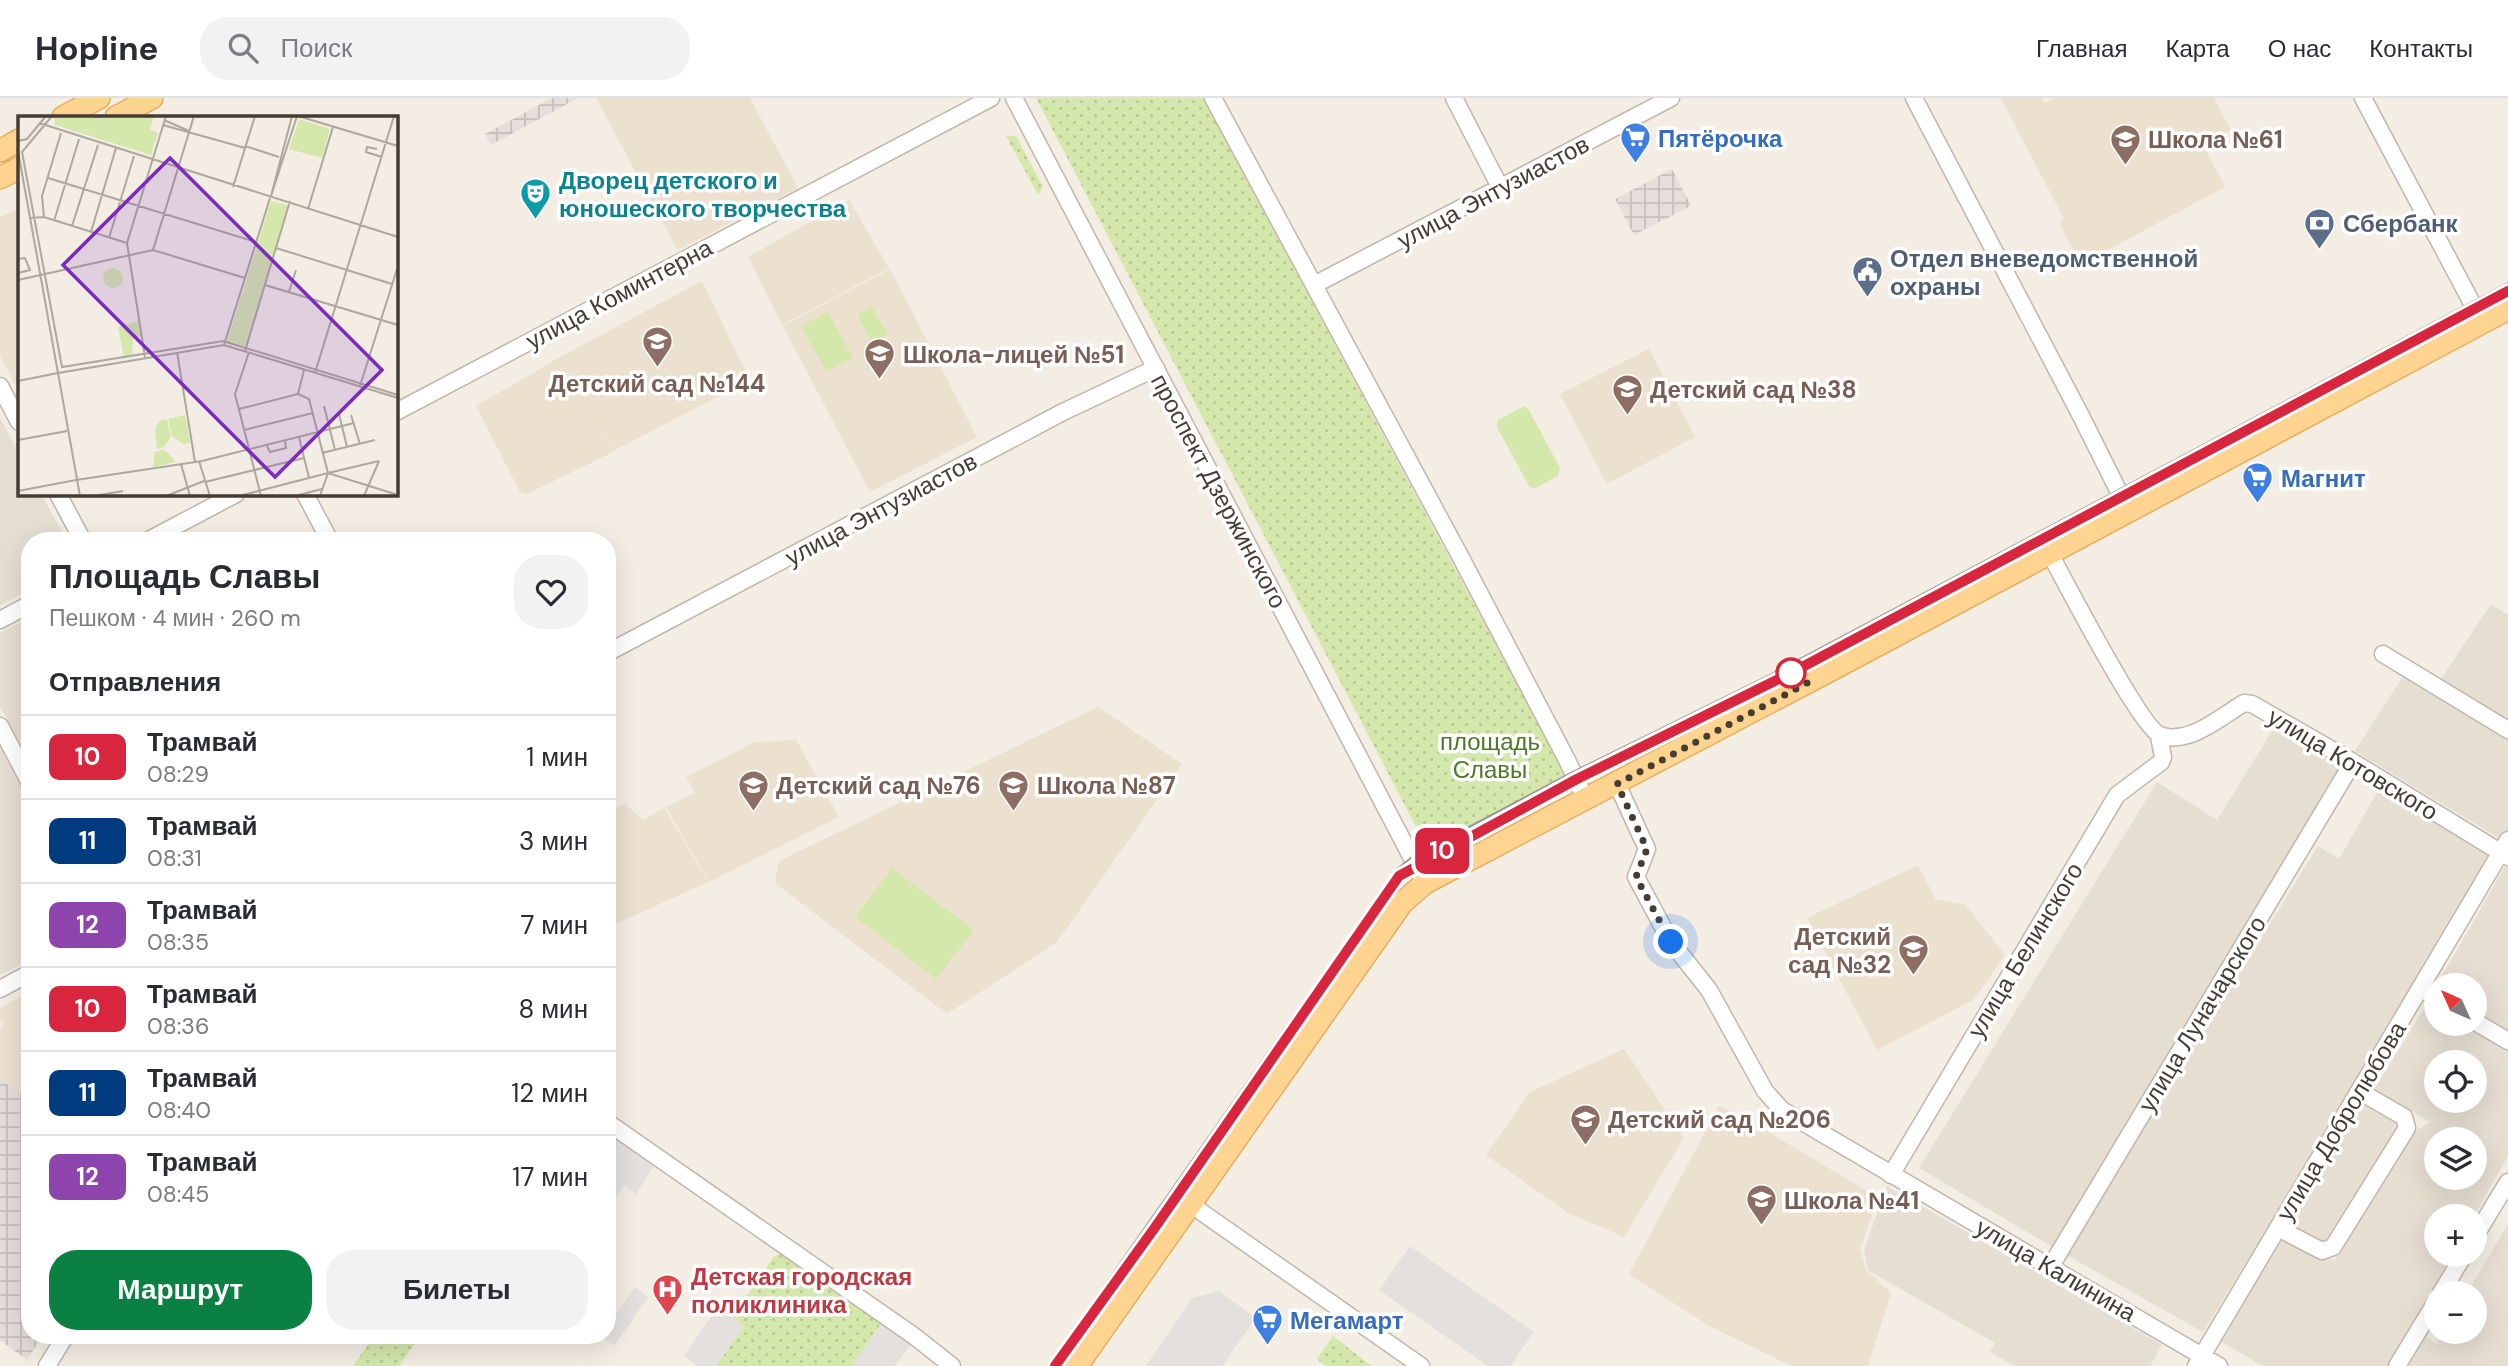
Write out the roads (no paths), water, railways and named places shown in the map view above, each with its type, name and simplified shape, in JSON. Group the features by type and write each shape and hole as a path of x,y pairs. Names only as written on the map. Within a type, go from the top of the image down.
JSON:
{"main road":[{"path":"118,116 152,98"},
{"path":"66,116 100,103"},
{"path":"0,151 18,142"},
{"path":"0,178 18,169"},
{"path":"1077,1366 1402,903 1425,883 1617,784 2508,309"}],"street":[{"name":"улица Коминтерна","path":"397,411 991,98"},
{"name":"проспект Дзержинского","path":"1014,98 1425,883"},
{"path":"1213,98 1476,587 1586,800"},
{"path":"1454,98 1500,189"},
{"name":"улица Энтузиастов","path":"1314,285 1671,98"},
{"path":"1914,98 2129,512"},
{"path":"2363,98 2482,322"},
{"name":"улица Энтузиастов","path":"616,648 1063,412 1156,368"},
{"path":"0,386 18,420"},
{"path":"59,495 78,532"},
{"path":"164,532 234,495"},
{"path":"306,495 325,532"},
{"path":"2050,554 2135,705 2152,730 2160,736"},
{"path":"0,620 21,609"},
{"path":"2383,654 2508,730"},
{"name":"улица Котовского","path":"2160,736 2174,738 2192,734 2245,703 2252,704 2506,850"},
{"path":"0,726 21,766"},
{"name":"улица Белинского","path":"1891,1175 2117,795 2161,762 2163,757 2160,736"},
{"name":"улица Луначарского","path":"2051,1266 2353,762"},
{"path":"1617,784 1647,849 1636,877 1661,926 1680,955 1709,990 1765,1091 1782,1110 1891,1175"},
{"name":"улица Добролюбова","path":"2200,1361 2420,988 2506,850"},
{"path":"0,989 21,978"},
{"path":"2420,988 2424,990"},
{"path":"2487,1029 2508,1041"},
{"path":"2278,1228 2322,1251 2333,1247 2407,1128 2404,1117 2360,1091"},
{"path":"616,1128 884,1315 952,1366"},
{"name":"улица Калинина","path":"1891,1175 2051,1266 2200,1361 2219,1366"},
{"path":"2487,1217 2508,1182"},
{"path":"1191,1204 1421,1366"},
{"path":"2398,1366 2424,1322"},
{"path":"47,1366 60,1344"}],"tram line":[{"path":"1048,1366 1396,870 1412,857 1573,772 1770,675 2508,283"},
{"name":"10","path":"1055,1366 1156,1226 1399,876 1577,779 1791,673 2508,291"}],"place":[{"name":"Пятёрочка","path":"1635,165"},
{"name":"Школа №61","path":"2125,166"},
{"name":"Дворец детского и юношеского творчества","path":"536,221"},
{"name":"Сбербанк","path":"2320,250"},
{"name":"Отдел вневедомственной охраны","path":"1867,299"},
{"name":"Детский сад №144","path":"657,368"},
{"name":"Школа-лицей №51","path":"880,381"},
{"name":"Детский сад №38","path":"1627,416"},
{"name":"Магнит","path":"2258,505"},
{"name":"Детский сад №76","path":"753,812"},
{"name":"Школа №87","path":"1014,812"},
{"name":"Детский сад №32","path":"1914,977"},
{"name":"Детский сад №206","path":"1585,1146"},
{"name":"Школа №41","path":"1761,1227"},
{"name":"Детская городская поликлиника","path":"668,1317"},
{"name":"Мегамарт","path":"1267,1347"}],"park label":[{"name":"площадь Славы","path":"1490,755"}]}
